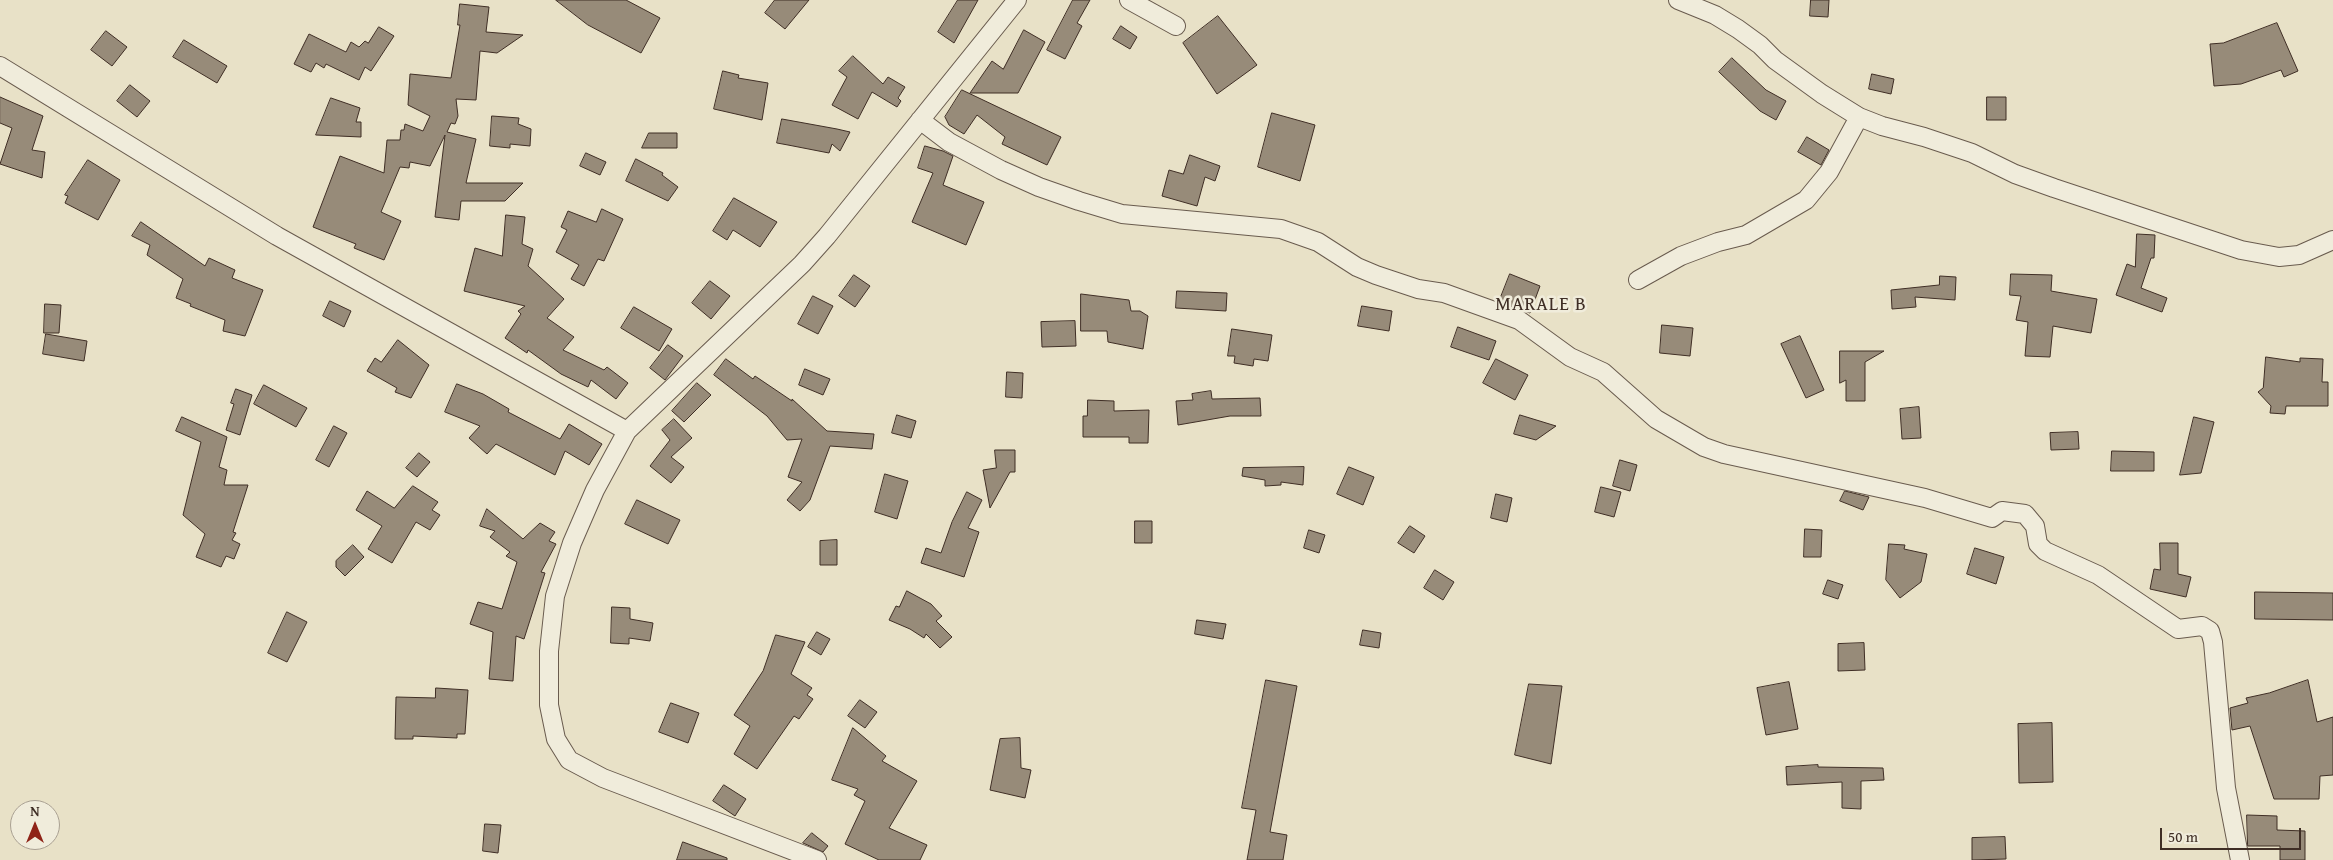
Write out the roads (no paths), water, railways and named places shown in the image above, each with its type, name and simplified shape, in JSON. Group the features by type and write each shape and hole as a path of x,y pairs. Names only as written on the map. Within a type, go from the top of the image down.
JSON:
{"street":[{"path":"817,860 603,778 570,760 559,746 552,722 548,694 550,643 555,596 583,517 610,460 627,431 802,264 827,236 1017,0"},
{"path":"1129,0 1176,26"},
{"path":"1678,0 1715,15 1738,28 1760,45 1775,60 1858,117 1882,126 1924,137 1972,153 2015,174 2241,250 2279,257 2299,255 2333,240"},
{"path":"0,66 277,236 627,431"},
{"path":"1638,280 1681,256 1718,242 1746,235 1806,200 1829,172 1858,117"},
{"path":"920,120 948,142 1001,170 1039,187 1079,201 1122,214 1281,229 1318,242 1357,267 1376,275 1452,296 1519,320 1570,357 1603,372 1656,419 1704,447 1724,454 1925,498 1992,518 2002,511 2025,514 2035,526 2038,544 2045,551 2098,575 2178,629 2202,626 2210,631 2226,788 2240,860"}],"district":[{"name":"MARALE B","path":"1541,305"}]}
